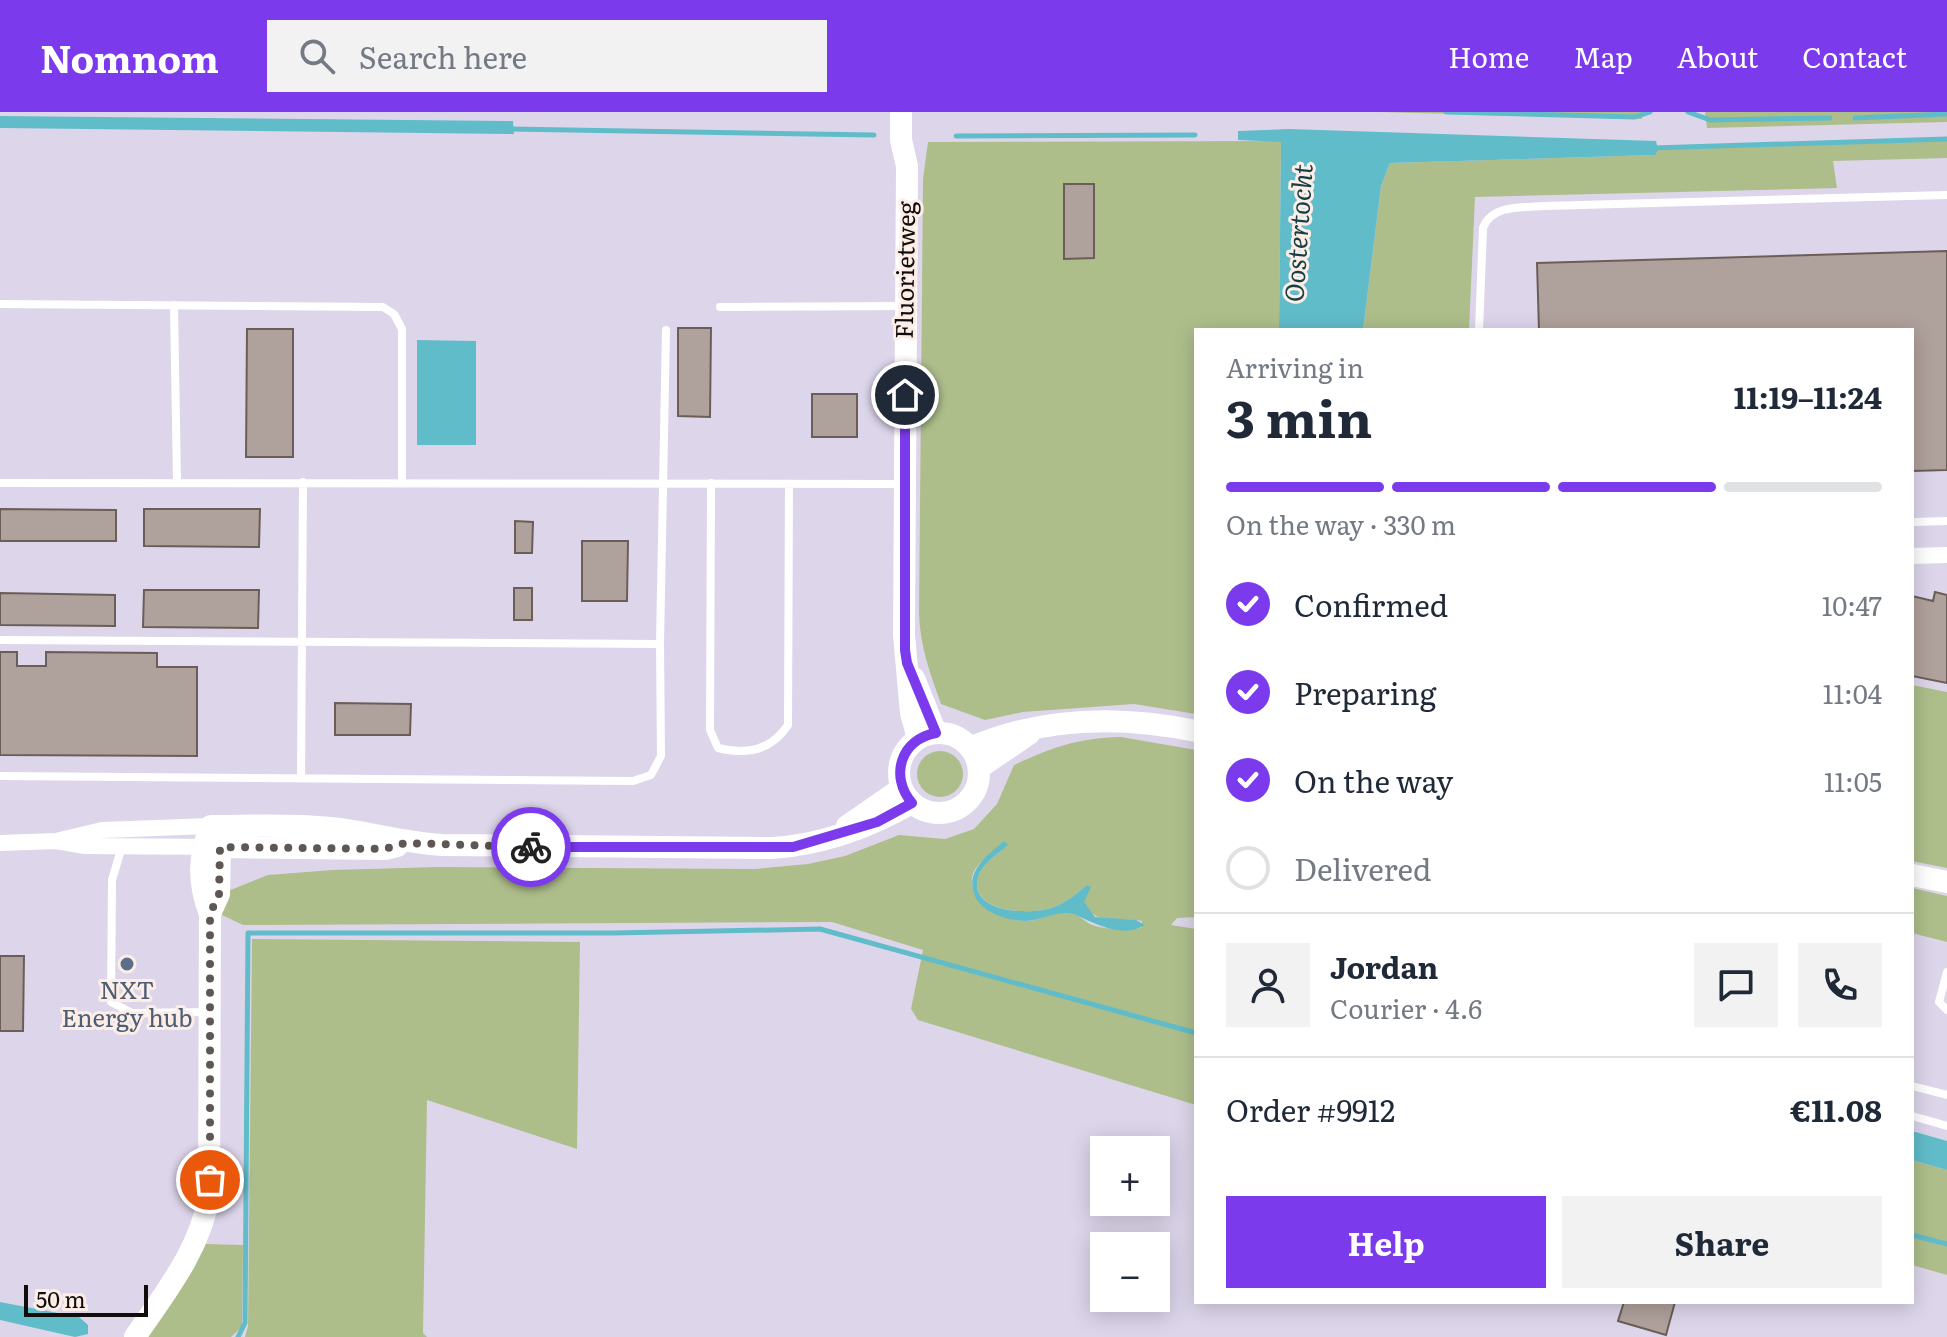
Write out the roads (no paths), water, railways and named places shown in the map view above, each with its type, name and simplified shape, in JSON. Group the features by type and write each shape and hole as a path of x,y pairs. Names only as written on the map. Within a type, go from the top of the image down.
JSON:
{"street":[{"name":"Fluorietweg","path":"901,112 901,140 907,166 904,635 907,663 927,736"},
{"name":"Fluorietweg","path":"907,166 916,141 916,112"},
{"path":"1914,556 1947,555"},
{"path":"974,758 1010,731 1040,727 1113,720 1194,731"},
{"path":"927,736 958,738 974,758 974,792 957,809 933,813 907,795 901,761 927,736"},
{"path":"56,841 121,847 385,849 405,843 772,848 804,846 837,834 867,809 907,795"},
{"path":"0,843 56,841 102,830 211,826 328,828 387,836 405,843"},
{"path":"135,1337 189,1256 205,1217 210,1163 210,914 219,894 211,847 211,826"},
{"path":"1914,875 1947,882"}],"lane":[{"path":"1479,328 1483,228 1487,219 1499,211 1544,206 1947,195"},
{"path":"0,304 383,307 394,314 402,329 402,482"},
{"path":"174,305 177,482"},
{"path":"720,307 905,306"},
{"path":"0,776 633,781 651,775 661,756 666,330"},
{"path":"301,778 303,482"},
{"path":"0,483 905,484"},
{"path":"711,483 710,730 718,748 739,753 778,740 788,725 789,484"},
{"path":"1914,522 1947,521"},
{"path":"0,640 660,644"},
{"path":"141,827 121,847 112,880 111,1002 132,1013 210,1012"},
{"path":"1947,972 1939,1002 1947,1010"},
{"path":"1914,1087 1947,1095"},
{"path":"1914,1117 1947,1126"}],"water":[{"path":"0,116 513,121 514,134 0,128"},
{"name":"Oostertocht","path":"1289,129 1656,141 1658,150 1655,155 1390,163 1381,186 1363,328 1279,328 1281,142 1238,140 1238,131"},
{"path":"417,340 476,341 476,445 417,445"},
{"path":"1004,841 1008,845 978,877 977,889 982,898 991,904 1016,911 1041,910 1061,904 1087,885 1091,887 1084,902 1095,917 1136,920 1145,925 1128,931 1101,926 1071,913 1026,921 992,913 975,896 973,879 979,864"},
{"path":"1914,1132 1947,1141 1947,1170 1914,1161"},
{"path":"0,1302 79,1317 88,1325 88,1334 75,1337 0,1320"}],"waterway":[{"path":"1446,112 1635,117 1650,112"},
{"path":"1688,112 1710,120 1830,118"},
{"path":"1855,118 1947,114"},
{"path":"509,129 874,135"},
{"path":"956,136 1195,135"},
{"path":"1652,148 1947,139"},
{"path":"238,1337 245,1323 248,933 614,933 820,929 1194,1032"},
{"path":"1914,1236 1947,1244"}],"place":[{"name":"NXT Energy hub","path":"127,964"}]}
